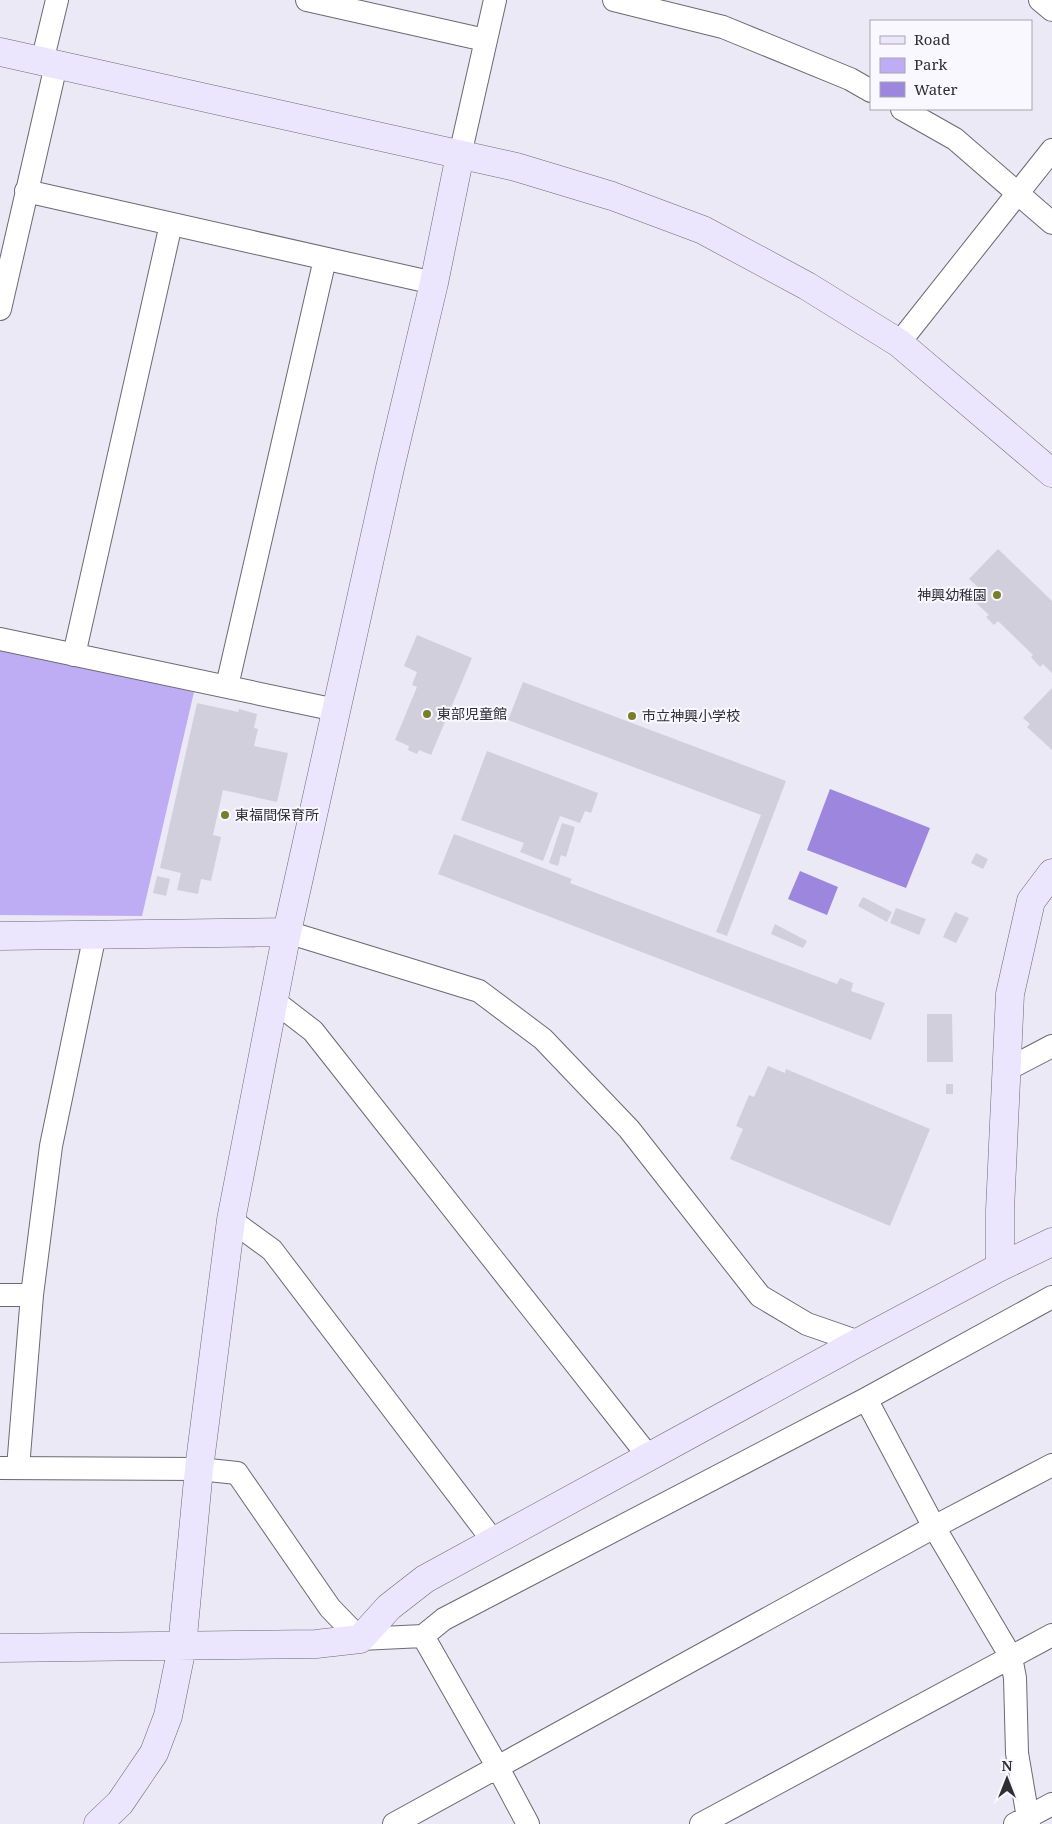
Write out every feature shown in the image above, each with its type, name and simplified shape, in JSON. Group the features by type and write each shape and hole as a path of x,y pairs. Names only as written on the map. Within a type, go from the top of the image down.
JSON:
{"street":[{"path":"0,309 26,191 49,63 57,0"},
{"path":"307,0 485,40"},
{"path":"98,1824 120,1803 154,1753 168,1716 182,1647 199,1469 231,1220 287,932 390,468 434,283 485,40 496,0"},
{"path":"614,0 723,27 850,79 870,89"},
{"path":"1040,0 1052,10"},
{"path":"0,52 516,166 612,196 703,230 807,286 899,343 1052,473"},
{"path":"904,110 955,139 1052,223"},
{"path":"899,343 1052,150"},
{"path":"26,191 434,283"},
{"path":"74,655 171,224"},
{"path":"227,686 324,258"},
{"path":"0,638 336,710"},
{"path":"1000,1267 1000,1210 1010,994 1031,902 1052,873"},
{"path":"0,936 287,932 479,991 543,1039 629,1129 760,1296 807,1324 860,1342"},
{"path":"95,934 52,1146 9,1468 199,1469 237,1472 330,1608 360,1639"},
{"path":"274,1001 313,1031 648,1457"},
{"path":"1006,1070 1052,1046"},
{"path":"231,1220 272,1250 494,1542"},
{"path":"360,1639 389,1607 425,1579 860,1342 1000,1267 1052,1242"},
{"path":"0,1295 32,1295"},
{"path":"0,1648 316,1644 360,1639 423,1636 444,1619 866,1399 1052,1297"},
{"path":"866,1399 934,1527 1011,1658 1016,1678 1018,1753 1024,1822 1052,1804"},
{"path":"394,1824 934,1527 1052,1465"},
{"path":"701,1824 1052,1635"},
{"path":"423,1636 528,1824"}],"green space":[{"path":"0,648 194,692 142,916 0,915"}],"water":[{"path":"830,789 930,828 906,888 807,850"},
{"path":"800,871 838,887 827,915 788,899"}],"building":[{"path":"998,549 1052,601 1052,673 1043,664 1040,667 1031,657 1033,655 998,621 994,625 986,617 989,615 969,596 978,587 969,579"},
{"name":"東部児童館","path":"417,635 472,658 431,755 419,750 417,754 408,750 409,746 395,740 417,687 412,685 417,672 404,666"},
{"path":"523,682 786,781 727,936 716,932 761,815 508,720"},
{"path":"1052,688 1052,750 1027,727 1030,724 1023,718"},
{"path":"197,703 238,712 239,709 257,714 254,728 258,729 254,746 288,753 277,802 223,790 213,835 221,837 211,881 201,879 198,894 177,890 181,873 160,868"},
{"path":"487,751 598,793 591,813 585,811 580,823 560,816 543,861 520,852 524,843 461,820"},
{"path":"562,823 575,827 566,857 561,855 558,866 549,863"},
{"path":"454,834 572,879 570,883 837,984 840,978 853,983 851,991 885,1003 871,1040 438,874"},
{"path":"976,853 988,859 983,869 971,863"},
{"path":"157,876 170,879 166,896 153,893"},
{"path":"863,897 892,912 887,922 858,906"},
{"path":"896,908 926,919 919,935 890,923"},
{"path":"955,912 969,918 956,943 943,937"},
{"path":"775,924 807,941 803,948 771,934"},
{"path":"927,1014 952,1014 953,1062 927,1062"},
{"path":"768,1066 785,1073 786,1069 930,1129 890,1226 730,1159 743,1129 736,1126 749,1095 754,1097"},
{"path":"946,1084 953,1084 953,1094 946,1094"}],"place":[{"name":"神興幼稚園","path":"997,595"},
{"name":"東部児童館","path":"427,714"},
{"name":"市立神興小学校","path":"632,716"},
{"name":"東福間保育所","path":"225,815"}]}
